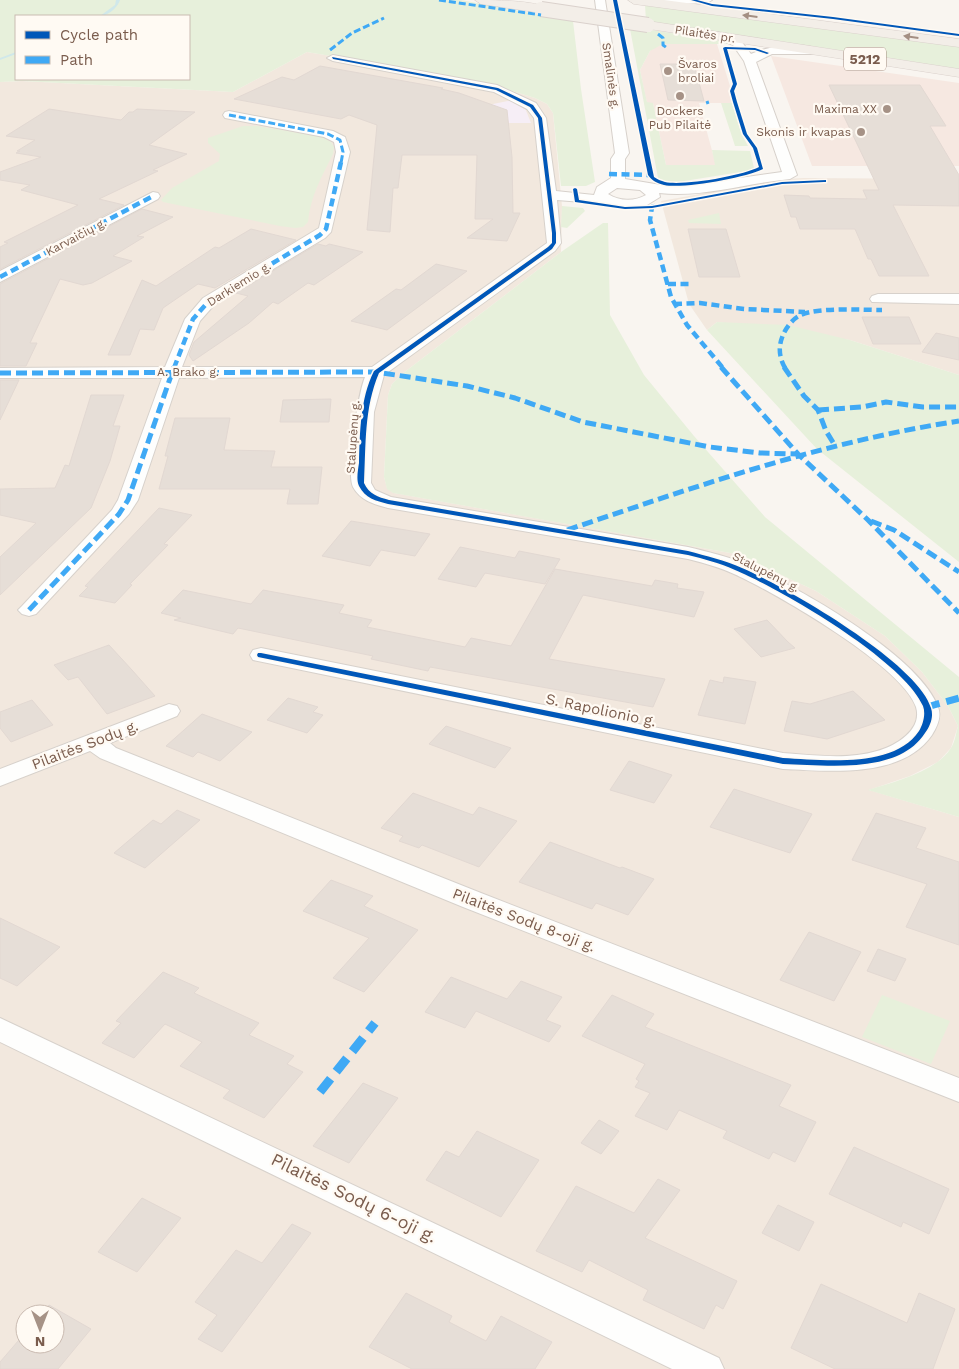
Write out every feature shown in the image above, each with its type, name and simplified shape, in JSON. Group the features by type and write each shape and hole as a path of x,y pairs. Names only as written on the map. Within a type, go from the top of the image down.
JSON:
{"main road":[{"name":"Pilaitės pr.","path":"481,0 959,73"},
{"name":"Pilaitės pr.","path":"639,1 959,43"}],"street":[{"name":"Smalinės g.","path":"600,0 622,153 627,158 633,180 654,194 650,200 645,202"},
{"path":"639,1 707,0"},
{"path":"549,195 607,192 640,186 674,190 713,187 790,175 750,61 737,43 717,36"},
{"path":"750,61 758,53 768,50 813,51"},
{"path":"333,58 497,89 532,106 540,118 554,243 550,248 376,372"},
{"name":"Darkiemio g.","path":"29,610 119,514 128,500 184,338 193,319 209,301 320,235 326,228 343,152 340,140 328,134 229,115"},
{"name":"Smalinės g.","path":"607,192 618,179 618,159 622,153"},
{"path":"607,192 621,203 645,202 698,192 713,187"},
{"name":"Karvaičių g.","path":"0,277 153,196"},
{"path":"878,299 959,299"},
{"name":"A. Brako g.","path":"0,373 376,372"},
{"name":"Stalupėnų g.","path":"376,372 368,387 364,418 361,483 364,492 388,502 688,554 718,561 746,572 801,602 862,641 877,653 916,689 927,706 927,726"},
{"name":"S. Rapolionio g.","path":"261,655 783,761 843,763 879,759 901,750 917,740 927,726"},
{"name":"Pilaitės Sodų g.","path":"0,778 169,711"},
{"name":"Pilaitės Sodų 8-oji g.","path":"94,742 108,753 481,904 959,1090"},
{"name":"Pilaitės Sodų 6-oji g.","path":"0,1029 706,1369"}],"shaded area":[{"path":"673,43 717,44 730,86 728,91 732,103 699,103 716,165 666,165 653,103 647,103 640,70 650,51 656,46"},
{"path":"307,52 479,81 535,98 547,104 553,113 562,206 561,252 402,374 392,384 388,395 384,477 387,488 394,493 736,554 816,591 885,636 922,672 948,706 958,726 951,748 938,762 910,776 869,790 959,817 959,1369 0,1369 0,82 22,81 233,92"},
{"path":"771,56 959,83 959,166 812,166"},
{"path":"512,100 525,108 531,123 480,123 431,117"},
{"path":"783,179 959,179 959,375 850,340 717,322 707,330 689,304 661,201"}],"green space":[{"path":"0,0 461,0 573,21 595,182 586,186 561,186 553,113 547,104 535,98 479,81 307,52 233,92 22,81 0,82"},
{"path":"645,5 959,46 959,69 646,21"},
{"path":"630,29 650,32 652,30 732,44 663,44 650,51 640,70 647,102 653,103 666,165 715,165 712,150 750,151 754,168 747,171 678,182 667,182 658,178"},
{"path":"721,103 732,103 742,135 748,146 735,146"},
{"path":"243,126 257,126 322,137 331,142 334,147 333,154 314,195 308,222 303,227 280,226 163,202 161,200 172,188 219,161 220,154 208,143 208,138"},
{"path":"562,206 583,208 585,211 567,228 561,227"},
{"path":"719,213 721,224 689,223 688,220"},
{"path":"603,223 608,223 610,315 644,375 694,436 765,517 959,677 959,817 868,790 901,780 935,764 951,748 958,726 948,706 922,672 885,636 816,591 736,554 393,493 387,489 384,477 388,395 392,384 402,374 561,252"},
{"path":"717,322 788,325 850,340 959,375 959,562 817,449 707,330"},
{"path":"882,995 950,1021 931,1064 862,1037"}],"building":[{"path":"660,64 694,64 704,101 668,100"},
{"path":"320,66 443,88 441,89 459,93 507,110 512,157 513,213 520,213 507,241 467,238 493,219 475,219 477,155 402,155 398,188 393,188 390,232 367,230 377,125 349,115 341,119 234,99 282,77 294,80"},
{"path":"829,85 920,85 946,126 930,126 959,175 959,206 893,205 929,276 879,276 871,259 868,259 855,229 800,229 796,217 791,217 784,195 809,196 810,198 867,199 863,190 879,190"},
{"path":"49,109 121,120 129,112 137,109 195,112 149,145 187,154 153,170 158,171 99,199 124,205 0,269 0,247 8,243 4,242 78,205 21,190 30,185 0,180 0,172 41,157 16,153 35,140 6,136"},
{"path":"142,209 173,217 137,236 144,237 113,256 132,261 92,283 83,285 60,279 30,343 37,343 26,366 0,366 0,284"},
{"path":"251,229 296,240 215,288 198,284 163,308 154,330 140,329 130,355 108,355 142,280 156,286 215,247 219,248"},
{"path":"688,229 726,229 740,277 699,277"},
{"path":"318,244 326,246 329,244 363,252 314,285 308,283 278,304 273,302 249,323 193,361 189,355 194,342 248,296 236,293"},
{"path":"436,264 467,271 387,330 351,321 396,289 401,290"},
{"path":"862,317 909,317 921,344 873,344"},
{"path":"936,333 959,338 959,360 922,352"},
{"path":"0,380 19,380 0,420"},
{"path":"91,395 124,395 113,426 120,426 110,461 91,508 0,595 0,557 36,523 0,515 0,489 55,488 65,465 69,466"},
{"path":"331,399 329,422 280,422 283,400"},
{"path":"175,418 230,418 224,450 275,451 271,467 322,467 318,504 287,504 290,489 159,489 168,456 165,456"},
{"path":"159,508 192,515 164,544 168,545 130,584 132,585 115,603 79,596 88,587 85,586"},
{"path":"351,521 430,534 415,556 381,550 370,566 322,556"},
{"path":"460,547 515,558 519,551 560,559 545,584 485,573 476,587 438,579"},
{"path":"555,569 652,586 655,580 678,584 677,588 704,592 694,617 583,595 549,659 665,679 653,707 430,667 428,671 371,659 373,656 238,628 233,634 174,620 181,618 161,613 183,590 251,604 263,590 344,605 339,613 372,620 367,627 465,647 471,638 511,646"},
{"path":"767,620 795,648 761,657 734,629"},
{"path":"109,645 155,696 107,714 78,677 68,680 54,665"},
{"path":"724,677 756,682 745,724 698,715 710,680 723,683"},
{"path":"853,691 885,720 827,739 784,731 792,701 810,704"},
{"path":"288,698 318,707 313,712 323,715 307,733 267,720"},
{"path":"32,700 53,725 11,742 0,728 0,712"},
{"path":"202,714 252,732 220,761 198,752 193,757 166,746"},
{"path":"446,726 511,748 495,768 429,744"},
{"path":"629,761 672,775 654,803 610,790"},
{"path":"734,789 812,814 790,853 710,827"},
{"path":"413,793 473,815 479,807 517,821 479,867 422,845 419,848 399,841 403,836 381,828"},
{"path":"177,810 200,820 145,868 114,853 153,820 161,824"},
{"path":"876,813 926,828 916,848 959,862 959,945 906,927 927,884 852,860"},
{"path":"550,842 654,879 628,915 596,903 592,909 519,882"},
{"path":"331,880 373,896 364,906 418,930 364,992 333,978 369,938 303,911"},
{"path":"0,918 60,947 17,986 0,978"},
{"path":"809,932 861,952 834,1001 780,980"},
{"path":"878,949 906,959 895,981 867,971"},
{"path":"163,972 199,988 194,993 259,1023 249,1035 294,1056 287,1064 303,1072 264,1118 223,1098 230,1090 180,1066 202,1042 165,1024 134,1058 102,1043 121,1023 116,1021"},
{"path":"451,977 507,999 521,981 562,997 546,1020 561,1026 549,1042 476,1011 465,1028 425,1012"},
{"path":"612,995 654,1014 645,1027 791,1085 779,1106 816,1122 795,1162 773,1152 769,1159 723,1138 727,1131 679,1110 667,1130 635,1116 650,1093 635,1087 639,1081 636,1079 645,1064 582,1036"},
{"path":"363,1083 398,1098 349,1163 313,1146"},
{"path":"599,1120 619,1131 601,1154 581,1143"},
{"path":"477,1131 539,1160 501,1217 426,1180 446,1151 459,1157"},
{"path":"854,1147 949,1189 929,1234 903,1222 901,1227 829,1194"},
{"path":"658,1179 680,1190 645,1238 737,1281 723,1309 716,1305 704,1329 643,1300 648,1290 589,1260 582,1272 536,1251 576,1186 634,1213"},
{"path":"142,1198 181,1218 137,1272 98,1252"},
{"path":"778,1205 814,1222 799,1251 762,1233"},
{"path":"292,1224 311,1233 222,1352 198,1339 217,1315 195,1302 236,1250 262,1263"},
{"path":"821,1284 907,1323 919,1293 955,1309 933,1369 835,1369 791,1348"},
{"path":"406,1293 452,1316 449,1322 486,1341 501,1316 552,1342 535,1369 412,1369 369,1347"},
{"path":"65,1314 91,1329 58,1369 0,1369 0,1362 15,1345 15,1354 65,1354"}],"waterway":[{"path":"103,15 117,5 118,0"},
{"path":"0,59 15,53"}],"marked path":[{"path":"439,0 541,15"},
{"path":"330,50 352,33 384,18"},
{"path":"658,34 663,38 663,45 667,48"},
{"path":"29,610 119,514 128,500 184,338 193,319 209,301 320,235 326,229 343,152 340,140 328,134 229,115"},
{"path":"609,174 650,175"},
{"path":"0,277 153,196"},
{"path":"655,206 652,207 650,220 671,297 687,325 798,454 868,520 959,613"},
{"path":"668,284 693,284"},
{"path":"674,304 700,303 744,309 805,312"},
{"path":"834,444 826,431 818,410 804,396 784,366 779,354 781,339 786,328 800,315 820,311 882,310"},
{"path":"0,373 376,372 467,386 515,398 583,422 710,447 760,453 798,454"},
{"path":"818,410 862,407 886,402 923,407 959,407"},
{"path":"567,530 712,481 809,452 859,439 959,421"},
{"path":"871,521 894,530 959,572"},
{"path":"927,707 959,698"},
{"path":"320,1092 375,1023"}],"cycle path":[{"path":"615,0 650,175 661,182 678,184 732,177 761,168 755,148 745,134 735,102 732,91 735,84 725,48 755,49 767,53"},
{"path":"693,0 712,5 833,18 959,35"},
{"path":"261,655 783,761 842,763 883,758 912,743 922,732 928,719 927,707 918,690 876,651 818,612 765,581 732,566 688,553 388,502 372,496 363,488 361,483 363,426 367,398 376,372 550,248 554,243 554,233 540,118 532,106 497,89 333,58"},
{"path":"575,189 577,201 625,208 652,207 782,183 824,181"}],"place":[{"name":"Švaros broliai","path":"668,71"},
{"name":"Dockers Pub Pilaitė","path":"680,96"},
{"name":"Maxima XX","path":"887,109"},
{"name":"Skonis ir kvapas","path":"861,132"}]}
